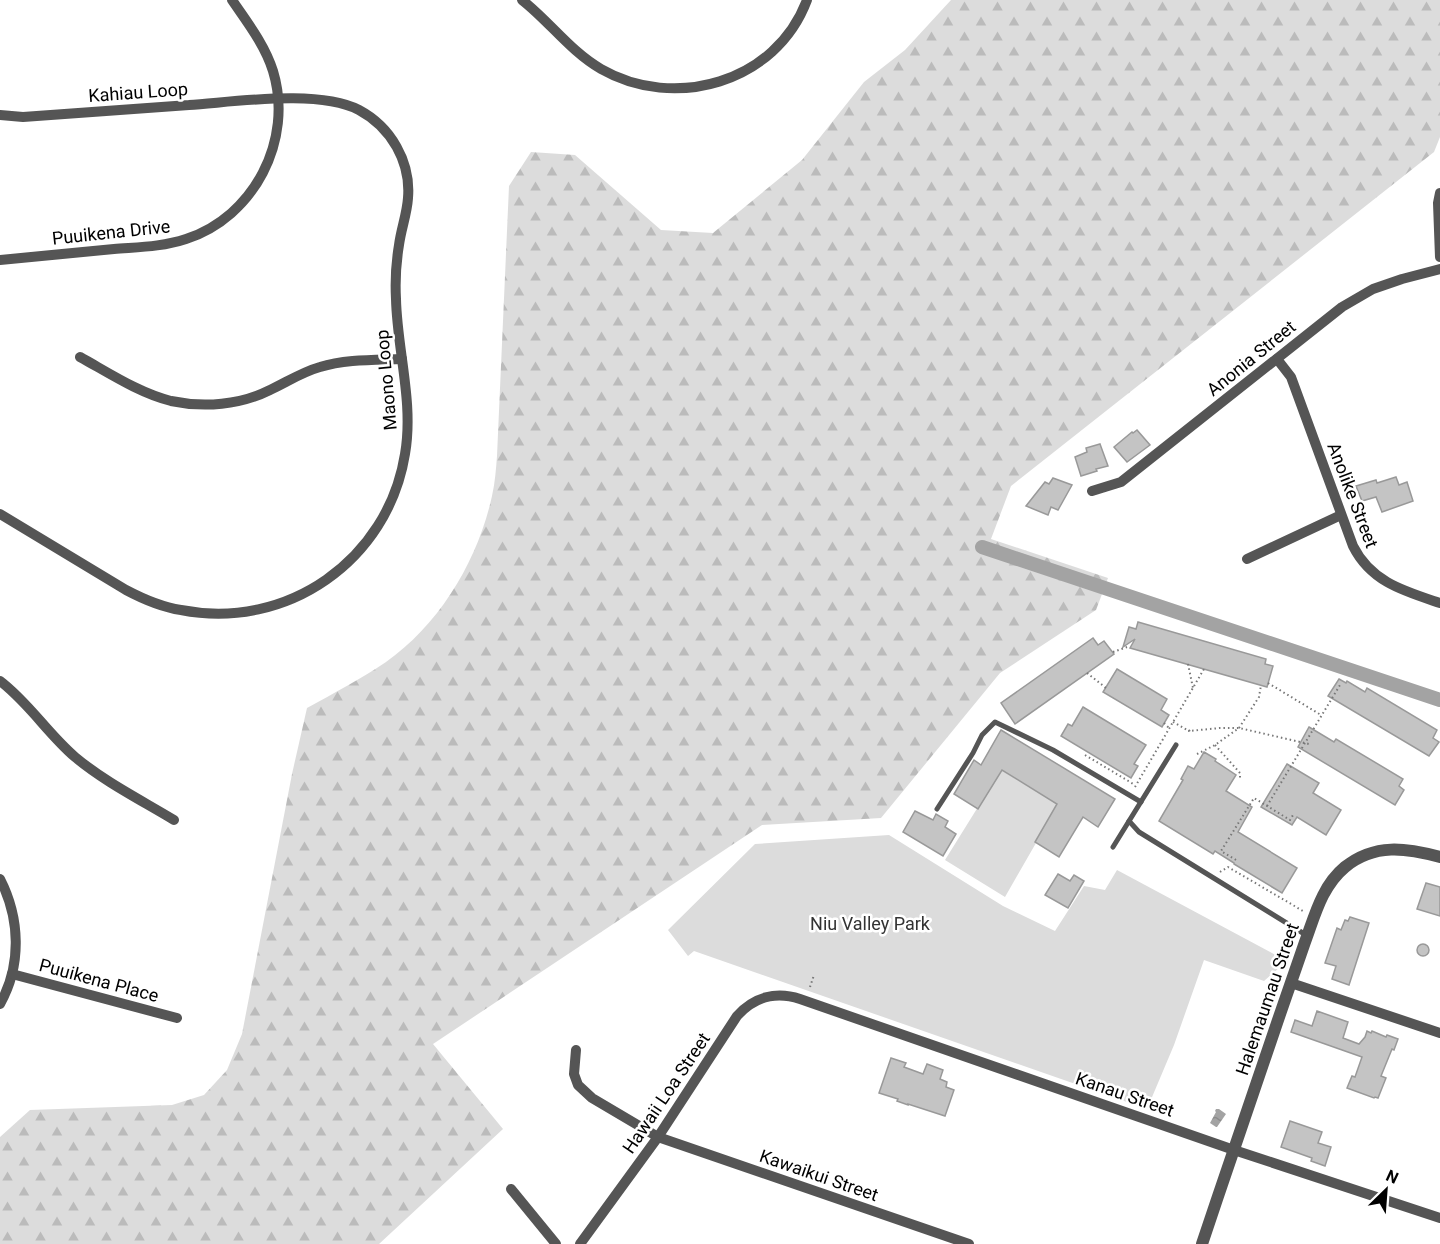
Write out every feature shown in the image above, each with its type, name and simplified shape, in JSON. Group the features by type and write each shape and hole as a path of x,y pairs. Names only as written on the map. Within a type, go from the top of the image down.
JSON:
{"street":[{"name":"Puuikena Drive","path":"0,260 157,246 186,239 214,226 248,196 265,171 275,142 278,99 268,58 254,32 232,0"},
{"path":"522,0 575,50 600,68 643,86 674,89 697,87 721,81 763,59 785,37 807,0"},
{"name":"Kahiau Loop","path":"0,115 23,117 278,99"},
{"name":"Maono Loop","path":"0,514 126,590 162,606 200,613 229,614 258,610 295,598 344,567 369,539 397,489 406,452 407,413 396,306 399,242 407,209 409,188 405,164 394,141 382,126 356,108 331,100 278,99"},
{"path":"1440,193 1438,203 1440,257"},
{"name":"Anonia Street","path":"1092,491 1121,482 1342,307 1372,289 1440,269"},
{"path":"80,357 157,397 203,405 245,400 322,366 353,361 402,359"},
{"name":"Anolike Street","path":"1277,359 1291,377 1358,558 1366,567 1395,587 1440,603"},
{"path":"1246,559 1341,515"},
{"path":"0,681 66,749 87,766 174,820"},
{"name":"Halemaumau Street","path":"1203,1244 1307,936 1329,884 1345,867 1359,858 1382,850 1412,850 1440,857"},
{"path":"0,879 11,904 16,936 12,974 0,1004"},
{"name":"Puuikena Place","path":"12,974 177,1018"},
{"path":"1291,983 1440,1033"},
{"name":"Hawaii Loa Street","path":"580,1244 658,1137 733,1021 746,1007 759,999 773,995 788,995 800,999"},
{"name":"Kanau Street","path":"800,999 1234,1150 1440,1218"},
{"name":"Kawaikui Street","path":"576,1050 574,1074 578,1085 592,1098 658,1137 969,1244"},
{"path":"511,1189 556,1244"}],"lane":[{"path":"937,809 982,735 995,722 1053,750 1141,802"},
{"path":"1113,848 1176,745"},
{"path":"1129,821 1139,832 1307,936"}],"path":[{"path":"1113,652 1127,647"},
{"path":"1188,664 1193,688"},
{"path":"1133,792 1204,669"},
{"path":"1087,673 1106,688"},
{"path":"1268,683 1321,715"},
{"path":"1197,754 1215,746 1239,728 1259,697 1261,685"},
{"path":"1267,806 1340,685"},
{"path":"1173,722 1189,730 1239,728 1309,744"},
{"path":"1164,723 1169,728"},
{"path":"1215,746 1240,773 1239,779"},
{"path":"1085,755 1124,776 1135,785"},
{"path":"1120,784 1124,776"},
{"path":"1236,860 1221,851 1254,798 1290,820 1293,815"},
{"path":"1220,872 1228,867 1314,918"},
{"path":"810,987 814,975"}],"green space":[{"path":"951,0 1440,0 1440,137 1434,152 1011,486 991,539 1108,578 1096,610 1000,673 881,818 762,825 433,1044 503,1129 379,1244 0,1244 0,1137 30,1110 172,1105 204,1095 227,1070 242,1034 292,774 307,708 386,662 423,629 440,610 467,567 486,520 493,491 497,456 509,186 531,152 575,155 661,230 713,233 802,160 864,82 905,50"},
{"path":"1001,770 1057,804 1005,897 945,860"},
{"name":"Niu Valley Park","path":"889,835 1003,906 1055,931 1084,886 1105,890 1117,870 1287,961 1264,981 1204,960 1174,1045 1147,1109 694,951 688,956 668,930 755,844"}],"water":[{"path":"1216,1109 1226,1114 1217,1127 1210,1123"}],"building":[{"path":"1137,430 1150,445 1127,462 1114,447"},
{"path":"1100,444 1108,466 1081,476 1075,457 1087,452 1086,448"},
{"path":"1396,477 1399,485 1407,482 1413,501 1382,512 1376,497 1362,501 1356,486"},
{"path":"1053,478 1072,485 1058,510 1051,507 1048,515 1026,506 1045,482 1049,484"},
{"path":"1138,622 1266,659 1265,664 1273,666 1267,687 1130,648 1135,639 1123,647 1129,627 1136,629"},
{"path":"1093,638 1098,645 1104,641 1114,654 1015,724 1001,703"},
{"path":"1117,669 1167,699 1161,710 1169,715 1162,727 1103,692"},
{"path":"1339,679 1365,692 1367,688 1437,730 1433,738 1439,742 1429,756 1328,696"},
{"path":"1083,707 1146,745 1134,764 1138,766 1131,778 1061,736 1068,724 1072,726"},
{"path":"1309,727 1334,742 1336,739 1403,779 1399,786 1404,790 1395,805 1298,747"},
{"path":"1001,730 1115,799 1098,827 1083,817 1059,857 1035,842 1057,804 1002,770 978,809 954,794 974,760 981,765"},
{"path":"1204,752 1236,775 1226,791 1252,807 1238,832 1297,868 1282,893 1215,851 1213,854 1159,821 1183,780 1181,779 1188,766 1194,769"},
{"path":"1287,764 1319,783 1313,793 1341,810 1326,835 1297,817 1292,825 1261,807"},
{"path":"915,811 933,820 936,814 948,821 945,827 956,834 943,856 903,832"},
{"path":"1058,874 1070,881 1074,875 1084,881 1068,908 1045,895"},
{"path":"1426,883 1440,887 1440,916 1417,909"},
{"path":"1350,917 1369,923 1349,985 1332,979 1336,966 1325,963 1337,928 1341,930 1345,920 1348,921"},
{"path":"1423,944 1429,950 1423,956 1417,950"},
{"path":"1317,1011 1348,1022 1343,1038 1359,1044 1367,1031 1398,1039 1381,1076 1386,1078 1378,1098 1347,1088 1352,1076 1355,1077 1362,1057 1291,1032 1295,1020 1312,1026"},
{"path":"891,1058 906,1063 904,1067 923,1074 927,1064 943,1070 940,1079 947,1082 946,1087 954,1090 945,1116 879,1093"},
{"path":"1290,1121 1322,1132 1318,1143 1331,1147 1325,1166 1311,1161 1312,1158 1281,1147"}],"waterway":[{"path":"982,547 1440,700"}]}
